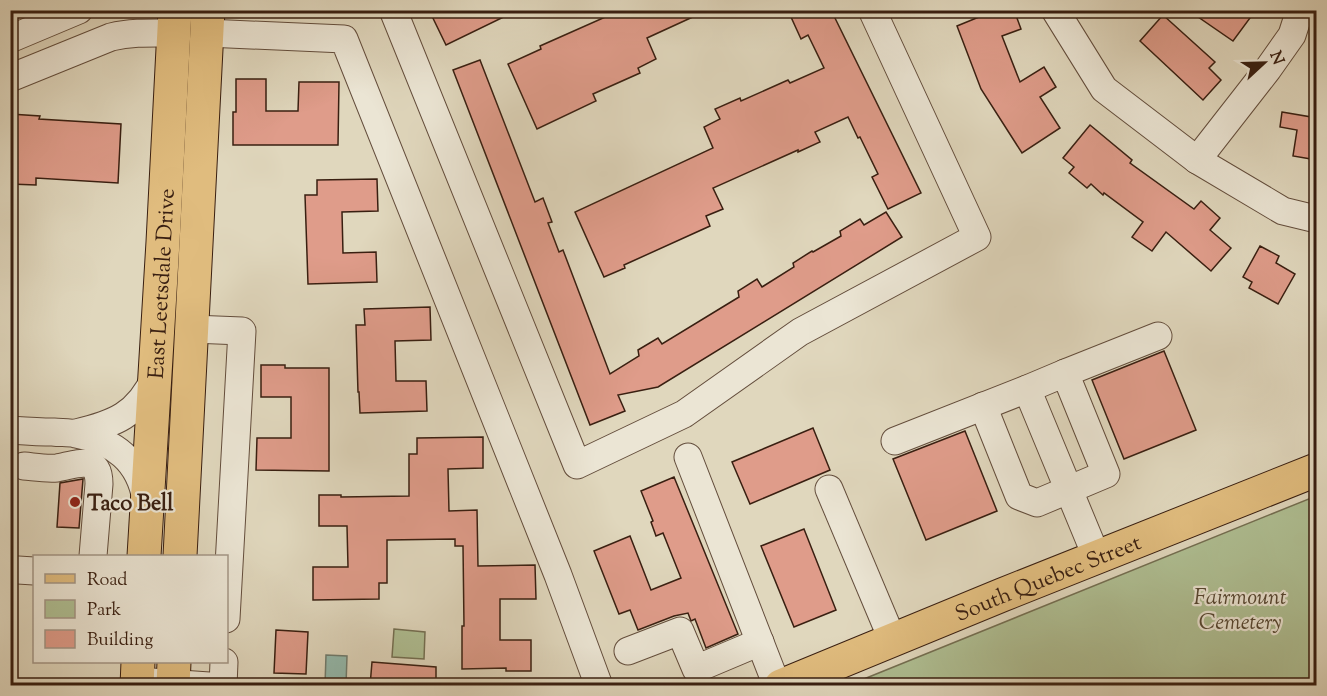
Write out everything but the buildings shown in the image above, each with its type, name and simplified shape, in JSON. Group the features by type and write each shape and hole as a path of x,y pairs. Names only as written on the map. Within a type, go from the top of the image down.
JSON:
{"main road":[{"name":"East Leetsdale Drive","path":"144,555 174,22"},
{"name":"East Leetsdale Drive","path":"180,555 207,22"},
{"name":"South Quebec Street","path":"779,686 1317,470"}],"street":[{"path":"10,39 43,17 79,10"},
{"path":"393,10 577,465 684,414 800,332 976,237 872,10"},
{"path":"1055,10 1104,90 1197,160 1283,211 1317,219"},
{"path":"1197,160 1292,35 1300,10"},
{"path":"10,78 119,35 140,32 174,22"},
{"path":"207,22 344,39 558,575 599,686"},
{"path":"192,328 242,332 228,583"},
{"path":"895,441 1158,336"},
{"path":"983,406 1019,496 1037,503 1106,474 1065,374"},
{"path":"10,430 76,433 104,426 125,416 141,401 155,377"},
{"path":"1026,389 1097,558"},
{"path":"76,433 109,445 129,459 141,480 147,507"},
{"path":"687,457 779,686"},
{"path":"24,466 56,468 82,463 91,465 96,470 99,484 93,555"},
{"path":"830,489 893,640"},
{"path":"628,651 680,631 696,669 760,642"},
{"path":"223,686 224,663"},
{"path":"138,676 173,677 209,686"}],"green space":[{"name":"Fairmount Cemetery","path":"1316,496 1316,685 849,685"},
{"path":"394,629 425,632 424,659 392,657"}],"water":[{"path":"326,655 347,656 346,685 325,685"}],"place":[{"name":"Taco Bell","path":"75,502"}]}
